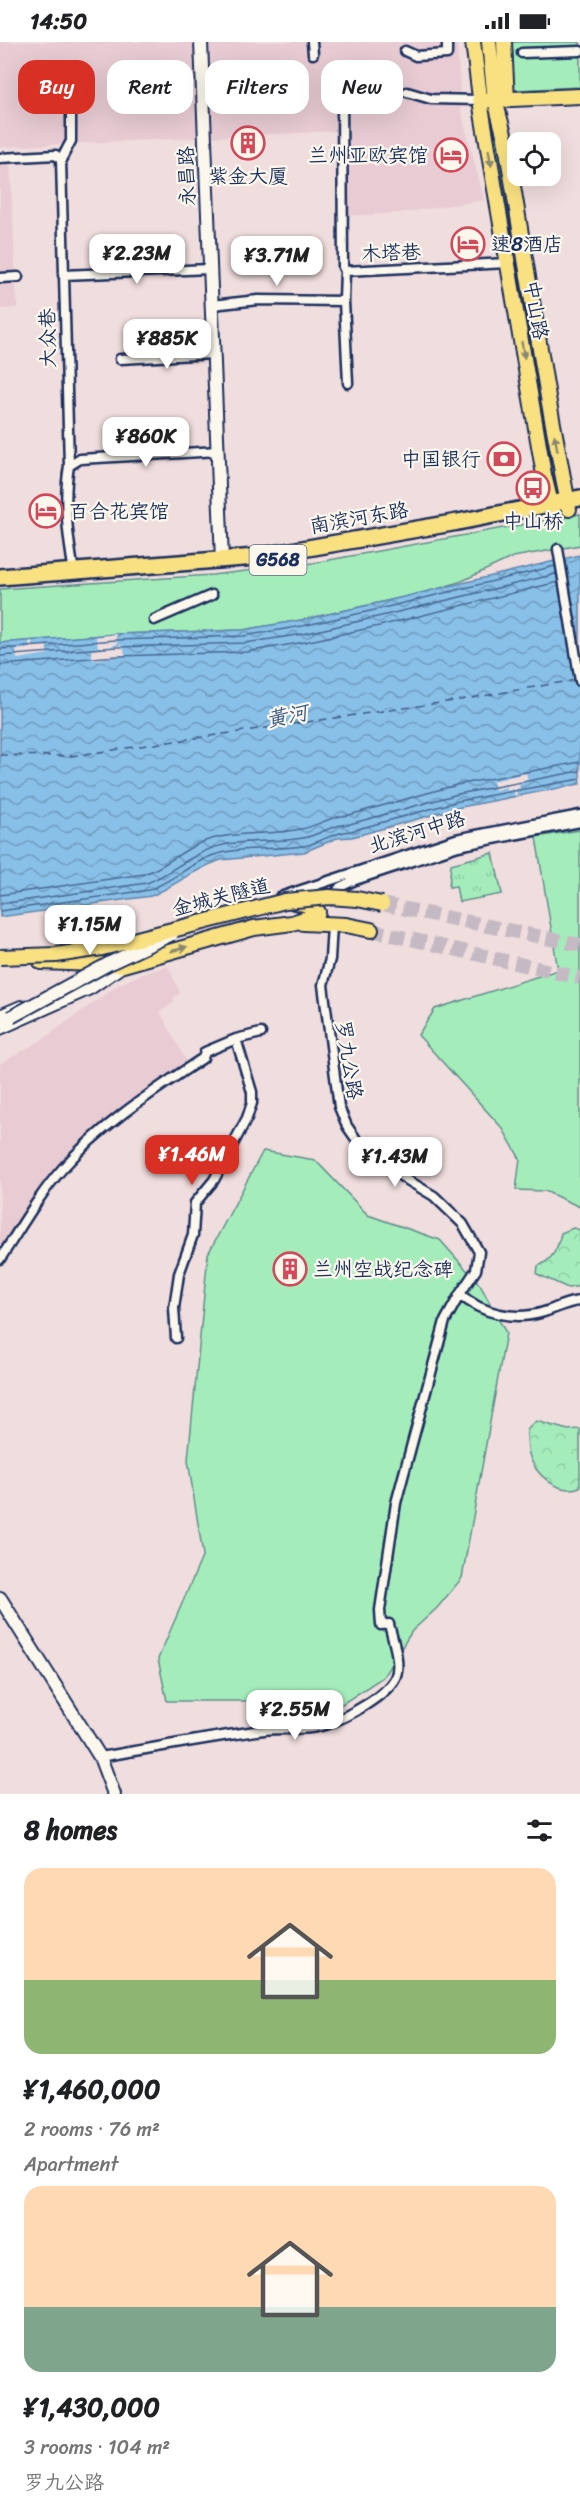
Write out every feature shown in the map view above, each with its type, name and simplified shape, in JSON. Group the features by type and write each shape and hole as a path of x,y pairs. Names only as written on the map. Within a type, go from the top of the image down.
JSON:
{"highway":[{"name":"南滨河东路","path":"0,577 222,560 309,549 574,504"},
{"name":"南滨河东路","path":"0,583 147,573 271,561 551,508"}],"main road":[{"name":"中山路","path":"473,42 480,100 551,508"},
{"name":"中山路","path":"489,42 492,81 501,100 505,138 574,504"},
{"path":"501,100 505,66 504,42"},
{"path":"480,100 505,66"},
{"path":"480,100 580,96"},
{"name":"金城关隧道","path":"0,956 56,955 102,948 285,901 329,897 382,904"},
{"path":"0,956 57,954 126,943 181,929 269,900 302,902 316,908 317,915 292,923"},
{"path":"0,963 59,961 123,965 254,928 292,923 318,922 332,926 346,924 371,930"}],"street":[{"name":"永昌路","path":"201,42 222,560"},
{"path":"312,42 313,54"},
{"path":"405,51 416,56 447,54 447,42"},
{"path":"522,53 580,51"},
{"path":"407,92 431,99 480,100"},
{"name":"大众巷","path":"71,114 71,141 61,160 69,466 68,532 74,572"},
{"name":"木塔巷","path":"342,114 343,267 345,271 508,263"},
{"path":"0,158 56,155 61,160"},
{"path":"63,275 210,269"},
{"path":"345,271 344,301 348,383"},
{"path":"0,278 18,277"},
{"path":"212,305 258,300 344,301"},
{"path":"120,359 213,354"},
{"path":"69,466 80,459 218,451"},
{"path":"558,549 580,681"},
{"path":"154,620 212,596"},
{"name":"北滨河中路","path":"269,900 456,839 580,815"},
{"name":"北滨河中路","path":"326,882 329,903 340,887 355,880 458,846 580,822"},
{"name":"罗九公路","path":"100,1757 266,1729 319,1726 344,1717 369,1703 395,1678 396,1661 389,1624 381,1625 380,1610 396,1503 445,1321 476,1270 479,1252 463,1224 434,1196 394,1172 358,1142 347,1126 339,1107 323,985 330,959 332,926"},
{"path":"4,1018 110,963 186,928"},
{"path":"4,1018 102,964 126,943"},
{"path":"0,1028 90,988 123,965 126,943"},
{"path":"0,1259 35,1205 62,1169 98,1133 203,1058 205,1052 236,1039 261,1033"},
{"path":"176,1338 174,1308 179,1274 193,1235 195,1203 214,1180 247,1118 252,1103 252,1092 236,1039"},
{"path":"460,1294 470,1304 482,1310 515,1314 534,1314 567,1302 580,1301"},
{"path":"0,1598 100,1757 114,1794"}],"shaded area":[{"path":"0,42 457,42 461,111 484,200 399,213 341,216 336,131 0,147"},
{"path":"10,164 17,308 0,309 0,165"},
{"path":"168,966 180,993 173,998 174,1002 160,1012 186,1060 160,1081 55,1183 0,1259 0,1064 42,1040 118,985"}],"green space":[{"path":"512,42 580,42 580,87 514,90"},
{"path":"499,134 556,473 549,474 492,135"},
{"path":"580,514 580,545 513,557 462,581 431,591 301,620 243,630 116,634 0,643 0,589 212,575 313,563"},
{"path":"580,830 580,1207 545,1191 516,1190 520,1159 503,1129 418,1035 435,1009 558,970 536,837"},
{"path":"493,853 502,894 459,902 456,886 449,887 451,864"},
{"path":"263,1151 315,1160 368,1215 440,1240 480,1285 506,1333 462,1578 437,1608 412,1631 383,1677 324,1716 311,1697 253,1701 167,1701 158,1659 203,1555 188,1460 208,1254"},
{"path":"573,1228 580,1230 580,1286 568,1288 537,1274 538,1266 554,1253 561,1233"},
{"path":"536,1421 568,1430 580,1429 580,1487 572,1489 556,1486 536,1469 529,1454 527,1430"}],"water":[{"name":"黄河","path":"580,555 580,784 461,807 352,837 337,838 304,852 221,860 151,896 0,917 0,643 116,634 243,630 374,604"}],"pier":[{"path":"116,634 117,644 109,647 123,645 125,655 93,660 91,650 107,647 98,647 96,637"},
{"path":"32,641 33,647 46,645 48,654 17,659 16,650 30,648 29,642"},
{"path":"526,773 528,781 519,784 520,788 516,789 517,795 515,796 513,789 507,791 506,787 495,790 493,781"}],"ferry route":[{"path":"0,755 71,756 460,700 575,680"}],"tunnel":[{"path":"382,904 580,945"},
{"path":"371,930 580,978"}],"place":[{"name":"紫金大厦","path":"248,143"},
{"name":"兰州亚欧宾馆","path":"451,155"},
{"name":"速8酒店","path":"468,244"},
{"name":"中国银行","path":"504,459"},
{"name":"中山桥","path":"533,488"},
{"name":"百合花宾馆","path":"46,511"},
{"name":"兰州空战纪念碑","path":"290,1269"}]}
